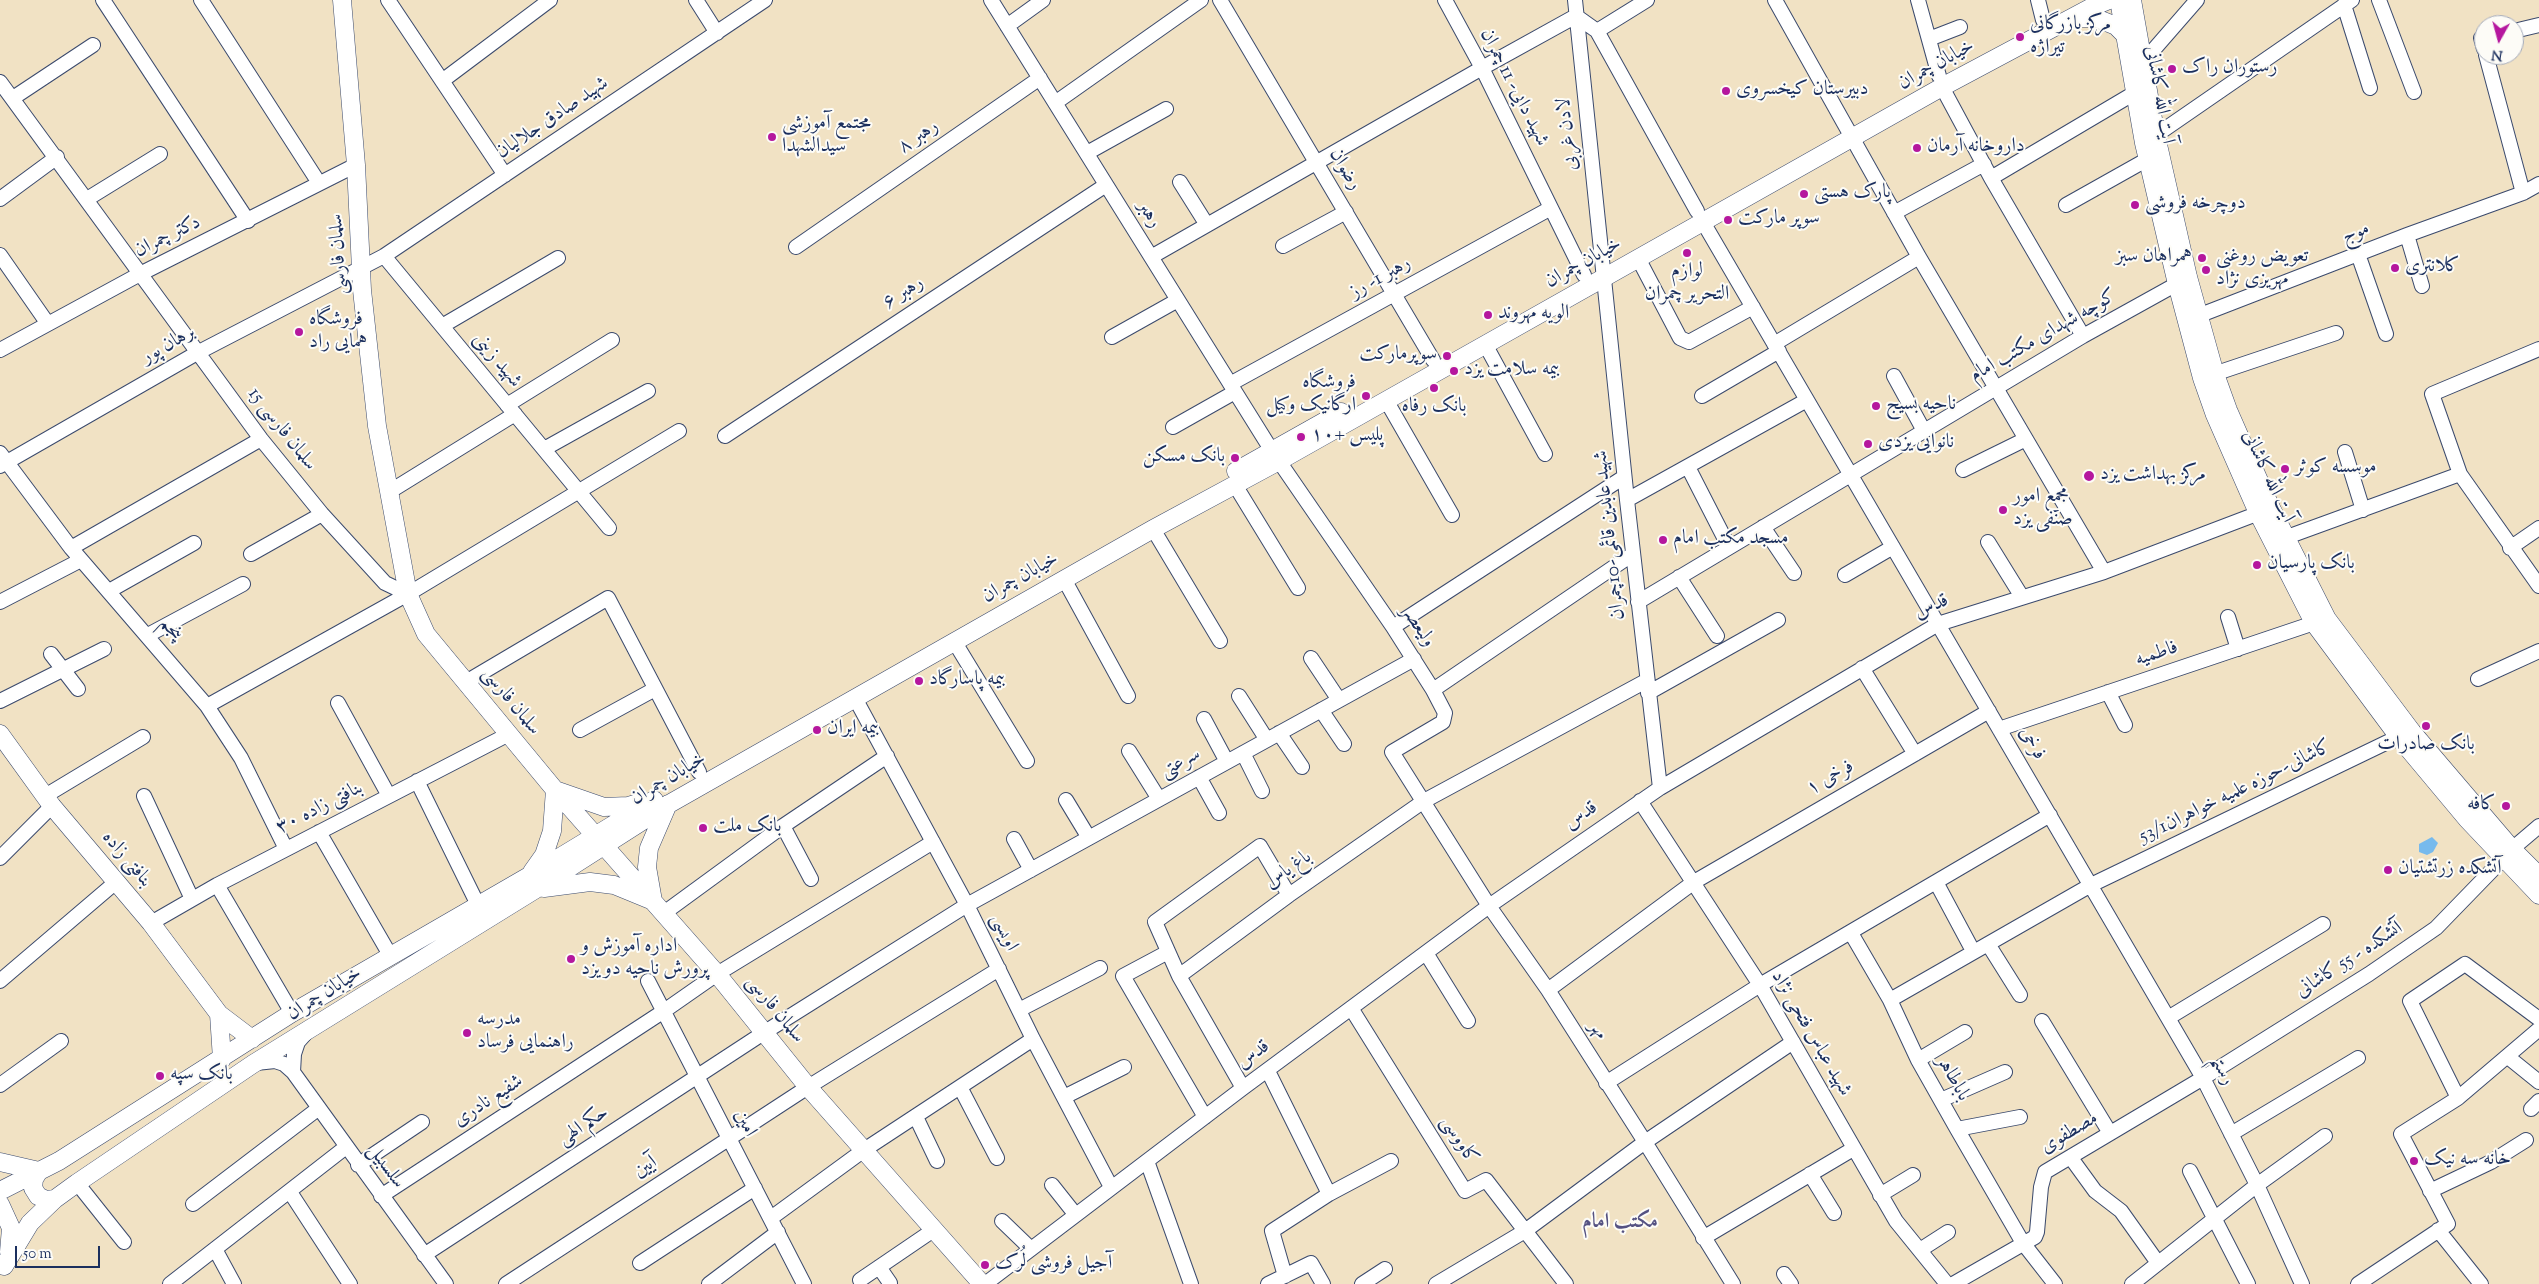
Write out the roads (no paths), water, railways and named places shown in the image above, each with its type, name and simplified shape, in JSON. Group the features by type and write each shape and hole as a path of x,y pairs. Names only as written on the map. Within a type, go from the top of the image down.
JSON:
{"main road":[{"name":"سلمان فارسی","path":"342,0 356,165 361,267 377,426 408,594 426,634 555,790 717,974 808,1087 983,1284"},
{"name":"خیابان چمران","path":"665,800 699,772 1275,456 1386,400 1486,344 1603,271 1941,81 2044,20 2083,0"},
{"name":"خیابان چمران","path":"1941,81 2109,0"},
{"name":"آیت الله کاشانی","path":"2119,0 2126,36 2136,65"},
{"name":"آیت الله کاشانی","path":"2132,0 2136,65 2140,90 2182,281 2209,376 2215,415 2280,539 2320,621 2398,736 2508,854 2539,876"},
{"path":"2071,18 2096,18 2116,26 2126,36"},
{"name":"خیابان چمران","path":"2,1271 30,1223 55,1199 253,1064 308,1030 482,913 665,800 856,698 1064,579 1235,485 1275,456 1433,360 1584,275 1603,271 1638,258 1700,216"},
{"name":"آیت الله کاشانی","path":"2320,621 2412,732 2539,895"},
{"name":"بنافتی زاده","path":"3,745 151,923 219,1014 252,1039"},
{"path":"555,790 604,807 628,806 665,800 649,848 647,867 658,907 614,884 590,882 532,883 552,831 555,790"},
{"name":"خیابان چمران","path":"0,1191 59,1161 292,1013 390,955 482,913"},
{"path":"219,1014 222,1059"},
{"path":"0,1162 39,1171 34,1179 33,1188 38,1196 46,1200 55,1199"},
{"path":"0,1204 11,1228 8,1252 2,1271"}],"street":[{"path":"103,0 248,220"},
{"path":"201,0 319,183"},
{"path":"388,0 505,175"},
{"path":"442,80 550,0"},
{"path":"696,0 717,32"},
{"name":"شهید صادق جلالیان","path":"361,267 384,256 765,0"},
{"name":"رهبر","path":"991,0 1275,456"},
{"path":"1007,26 1043,0"},
{"path":"1055,103 1201,0"},
{"name":"رضوان","path":"1220,0 1433,360"},
{"name":"شهید دایی- 11 چمران","path":"1445,0 1482,68 1584,275"},
{"name":"لادن غربی","path":"1575,0 1603,271"},
{"path":"1151,257 1576,16 1597,31 1647,0"},
{"path":"1774,0 1894,213 2104,572"},
{"path":"1918,0 1941,81 1991,178 2083,336"},
{"path":"2038,0 2044,20"},
{"path":"2136,65 2197,0"},
{"path":"2379,0 2414,92"},
{"path":"2066,205 2152,148 2348,3 2370,88"},
{"path":"2524,29 2539,25"},
{"path":"1929,39 1960,27"},
{"name":"فرخی","path":"1597,31 1700,216 2090,885"},
{"path":"13,98 94,45"},
{"path":"2489,65 2523,193"},
{"name":"رهبر ۸","path":"796,247 1040,78"},
{"name":"سلمان فارسی 15","path":"0,82 57,157 261,439 322,514 384,583 408,594"},
{"path":"1991,178 2140,90"},
{"path":"1087,153 1166,109"},
{"path":"87,199 160,154"},
{"path":"0,199 57,157"},
{"path":"1894,213 1984,164"},
{"name":"دکتر چمران","path":"0,350 140,274 356,165"},
{"path":"1180,182 1207,225"},
{"name":"موج","path":"2193,318 2407,235 2523,193 2539,184"},
{"name":"رهبر ۶","path":"725,436 1106,185"},
{"name":"رهبر 1- رز","path":"1173,427 1232,388 1551,208"},
{"path":"1283,246 1346,212"},
{"path":"2407,235 2422,286"},
{"path":"2358,254 2386,334"},
{"path":"0,255 48,324"},
{"name":"شهید زینی","path":"384,256 608,528"},
{"path":"1702,396 1919,256"},
{"path":"442,326 558,258"},
{"path":"1638,258 1680,338 1689,342 1753,307"},
{"name":"برهان پور","path":"2,460 197,353 361,267"},
{"name":"شهید عابدین قائمی-10چمران","path":"1603,271 1632,554 1660,788"},
{"name":"کوچه شهدای مکتب امام","path":"1638,602 2083,336 2182,281"},
{"path":"1112,337 1178,300"},
{"path":"2209,376 2336,333"},
{"path":"389,492 612,340"},
{"path":"1486,344 1545,454"},
{"path":"2539,349 2432,394 2460,474 2510,548 2539,586"},
{"path":"1894,376 1924,431"},
{"path":"544,450 648,392"},
{"path":"1386,400 1452,515"},
{"path":"1627,500 1807,400"},
{"path":"208,706 408,594 679,430"},
{"path":"71,548 261,439"},
{"path":"1963,470 2026,439"},
{"path":"2345,452 2363,510"},
{"name":"ولیعصر","path":"1275,456 1393,627 1433,690 1445,713 1443,722 1392,752 1424,801"},
{"name":"پنجم","path":"2,460 81,560 208,706 241,758 286,849"},
{"path":"1688,466 1729,547"},
{"path":"2280,539 2460,474"},
{"path":"1393,627 1624,477"},
{"path":"1235,485 1298,588"},
{"name":"قدس","path":"983,1284 1489,906 1660,788 1938,624 2104,572 2265,511"},
{"path":"251,554 322,514"},
{"path":"1763,527 1794,572"},
{"path":"2510,548 2539,528"},
{"path":"1153,529 1220,641"},
{"path":"1988,542 2022,597"},
{"path":"109,591 194,544"},
{"path":"1845,575 1893,547"},
{"path":"1433,690 1632,554"},
{"path":"0,602 81,560"},
{"path":"1679,577 1717,636"},
{"path":"1064,579 1128,696"},
{"path":"148,635 243,584"},
{"path":"466,682 608,598 699,772"},
{"path":"2228,617 2238,649"},
{"name":"باغ یاس","path":"1179,976 1289,895 1424,801 1778,620"},
{"name":"فاطمیه","path":"1999,729 2320,621"},
{"path":"954,641 1028,762"},
{"path":"0,701 104,649"},
{"path":"2478,679 2539,651"},
{"path":"51,654 78,689"},
{"path":"1311,658 1339,700"},
{"name":"سرعتی","path":"765,1032 967,905 1414,659"},
{"path":"1862,668 1915,754"},
{"path":"580,730 655,688"},
{"path":"2108,692 2125,725"},
{"path":"1239,696 1302,767"},
{"name":"اویسی","path":"856,698 967,905 1033,1039 1111,1187"},
{"path":"338,703 389,796"},
{"path":"1321,710 1344,744"},
{"name":"فرخی ۱","path":"1548,990 1694,882 1989,711"},
{"path":"1204,719 1227,762"},
{"name":"بنافتی زاده ۳۰","path":"151,923 216,885 509,734"},
{"name":"53/1کاشانی-حوزه علمیه خواهران","path":"1890,1000 2090,885 2398,736"},
{"path":"0,858 48,801 143,737"},
{"path":"1130,751 1159,799"},
{"path":"1243,753 1262,791"},
{"path":"658,907 887,756"},
{"path":"1199,777 1219,814"},
{"path":"417,781 482,913"},
{"path":"144,796 192,899"},
{"path":"1066,800 1089,838"},
{"name":"مهر","path":"1424,801 1489,906 1548,990 1733,1284"},
{"name":"شهید عباس فتحی نژاد","path":"1640,802 1760,985 1896,1221 1947,1284"},
{"path":"1606,1083 1760,985 2050,816"},
{"path":"783,826 811,879"},
{"name":"آتشکده - 55 کاشانی","path":"2203,1078 2369,974 2436,928 2508,854 2539,826"},
{"path":"319,832 390,955"},
{"path":"1014,838 1031,870"},
{"name":"شفیع نادری","path":"382,1196 664,1011 717,974 933,842"},
{"path":"1244,1088 1179,976 1155,922 1260,846 1289,895"},
{"path":"0,981 116,882"},
{"path":"1936,882 1973,951"},
{"path":"216,885 292,1013"},
{"name":"رستم","path":"2090,885 2203,1078 2257,1185 2302,1284"},
{"path":"2168,1018 2323,924"},
{"name":"باباطاهر","path":"1851,932 1890,1000 1918,1060 1940,1100 2023,1243 2056,1284"},
{"path":"1988,944 2020,994"},
{"path":"1166,948 1123,976 1205,1117"},
{"path":"1426,953 1468,1021"},
{"path":"2458,1098 2410,1002 2465,964 2539,1019"},
{"path":"1019,1010 1100,968"},
{"name":"آیین","path":"506,1284 808,1087 999,969"},
{"name":"امین","path":"648,981 804,1284"},
{"name":"کاووسی","path":"1351,1008 1465,1191 1486,1180 1566,1284"},
{"path":"2042,1021 2110,1133"},
{"path":"2358,1284 2448,1222 2401,1134 2458,1098 2539,1029"},
{"path":"293,1072 294,1054 298,1042 308,1030"},
{"name":"حکم الهی","path":"424,1255 765,1032"},
{"path":"1918,1060 1965,1032"},
{"path":"771,1218 864,1150 1033,1039"},
{"path":"0,1085 61,1041"},
{"path":"1436,1284 1525,1232 1645,1142 1793,1042"},
{"path":"2508,1057 2539,1082"},
{"path":"2231,1134 2358,1058"},
{"name":"سلسبیل","path":"253,1064 275,1061 284,1064 293,1072 358,1165 446,1284"},
{"path":"1064,1097 1124,1067"},
{"path":"1268,1071 1329,1194"},
{"path":"1940,1100 2004,1072"},
{"name":"مصطفوی","path":"1953,1284 2035,1237 2043,1176 2110,1133 2203,1078"},
{"path":"960,1087 997,1158"},
{"path":"192,1204 319,1108"},
{"path":"916,1116 937,1161"},
{"path":"1957,1129 2020,1116"},
{"path":"358,1165 422,1122"},
{"path":"2132,1284 2257,1185 2325,1136"},
{"path":"2430,1191 2491,1162 2526,1140"},
{"path":"170,1284 346,1147"},
{"path":"1703,1238 1853,1149"},
{"path":"2071,1158 2095,1191 2121,1211 2158,1263"},
{"path":"1147,1160 1191,1284"},
{"path":"1285,1276 1272,1231 1329,1194 1391,1161"},
{"path":"2190,1172 2248,1284"},
{"path":"1810,1174 1834,1213"},
{"path":"1880,1195 1913,1175"},
{"path":"77,1183 124,1242"},
{"path":"1052,1185 1075,1214"},
{"path":"640,1263 755,1188"},
{"path":"290,1192 350,1284"},
{"path":"1002,1221 1030,1248"},
{"path":"860,1280 935,1229"},
{"path":"2438,1230 2481,1284"},
{"path":"709,1284 778,1232"},
{"path":"1920,1250 1948,1232"},
{"path":"216,1250 234,1284"},
{"path":"1268,1284 1311,1263 1322,1284"},
{"path":"879,1267 890,1283"},
{"path":"1362,1284 1385,1269"}],"water":[{"path":"2432,837 2438,843 2433,852 2427,855 2419,852 2419,844"}],"place":[{"name":"مرکز بازرگانی تیراژه","path":"2020,37"},
{"name":"رستوران راک","path":"2172,69"},
{"name":"دبیرستان کیخسروی","path":"1726,91"},
{"name":"مجتمع آموزشی سیدالشهدا","path":"772,137"},
{"name":"داروخانه آرمان","path":"1917,148"},
{"name":"پارک هستی","path":"1804,194"},
{"name":"دوچرخه فروشی","path":"2135,205"},
{"name":"سوپر مارکت","path":"1728,220"},
{"name":"لوازم التحریر چمران","path":"1687,253"},
{"name":"همراهان سبز","path":"2202,258"},
{"name":"کلانتری","path":"2395,268"},
{"name":"تعویض روغنی مهریزی نژاد","path":"2206,270"},
{"name":"الویه مهروند","path":"1488,315"},
{"name":"فروشگاه همایی راد","path":"299,332"},
{"name":"سوپرمارکت","path":"1447,356"},
{"name":"بيمه سلامت يزد","path":"1454,371"},
{"name":"بانک رفاه","path":"1434,388"},
{"name":"فروشگاه ارگانیک وکیل","path":"1366,396"},
{"name":"ناحیه بسیج","path":"1876,406"},
{"name":"پلیس +۱۰","path":"1301,437"},
{"name":"نانوایی یزدی","path":"1868,444"},
{"name":"بانک مسکن","path":"1235,458"},
{"name":"موسسه کوثر","path":"2285,469"},
{"name":"مرکز بهداشت یزد","path":"2089,476"},
{"name":"مجمع امور صنفی یزد","path":"2003,510"},
{"name":"مسجد مکتب امام","path":"1663,540"},
{"name":"بانک پارسیان","path":"2257,565"},
{"name":"بیمه پاسارگاد","path":"919,681"},
{"name":"بانک صادرات","path":"2426,726"},
{"name":"بیمه ایران","path":"817,730"},
{"name":"کافه","path":"2506,806"},
{"name":"بانک ملت","path":"703,828"},
{"name":"آتشکده زرتشتیان","path":"2388,870"},
{"name":"اداره آموزش و پرورش ناحیه دو یزد","path":"571,959"},
{"name":"مدرسه راهنمایی فرساد","path":"467,1033"},
{"name":"بانک سپه","path":"160,1076"},
{"name":"خانه سه نیک","path":"2414,1161"},
{"name":"آجیل فروشی لُرک","path":"985,1265"}],"district":[{"name":"مکتب امام","path":"1620,1223"}]}
